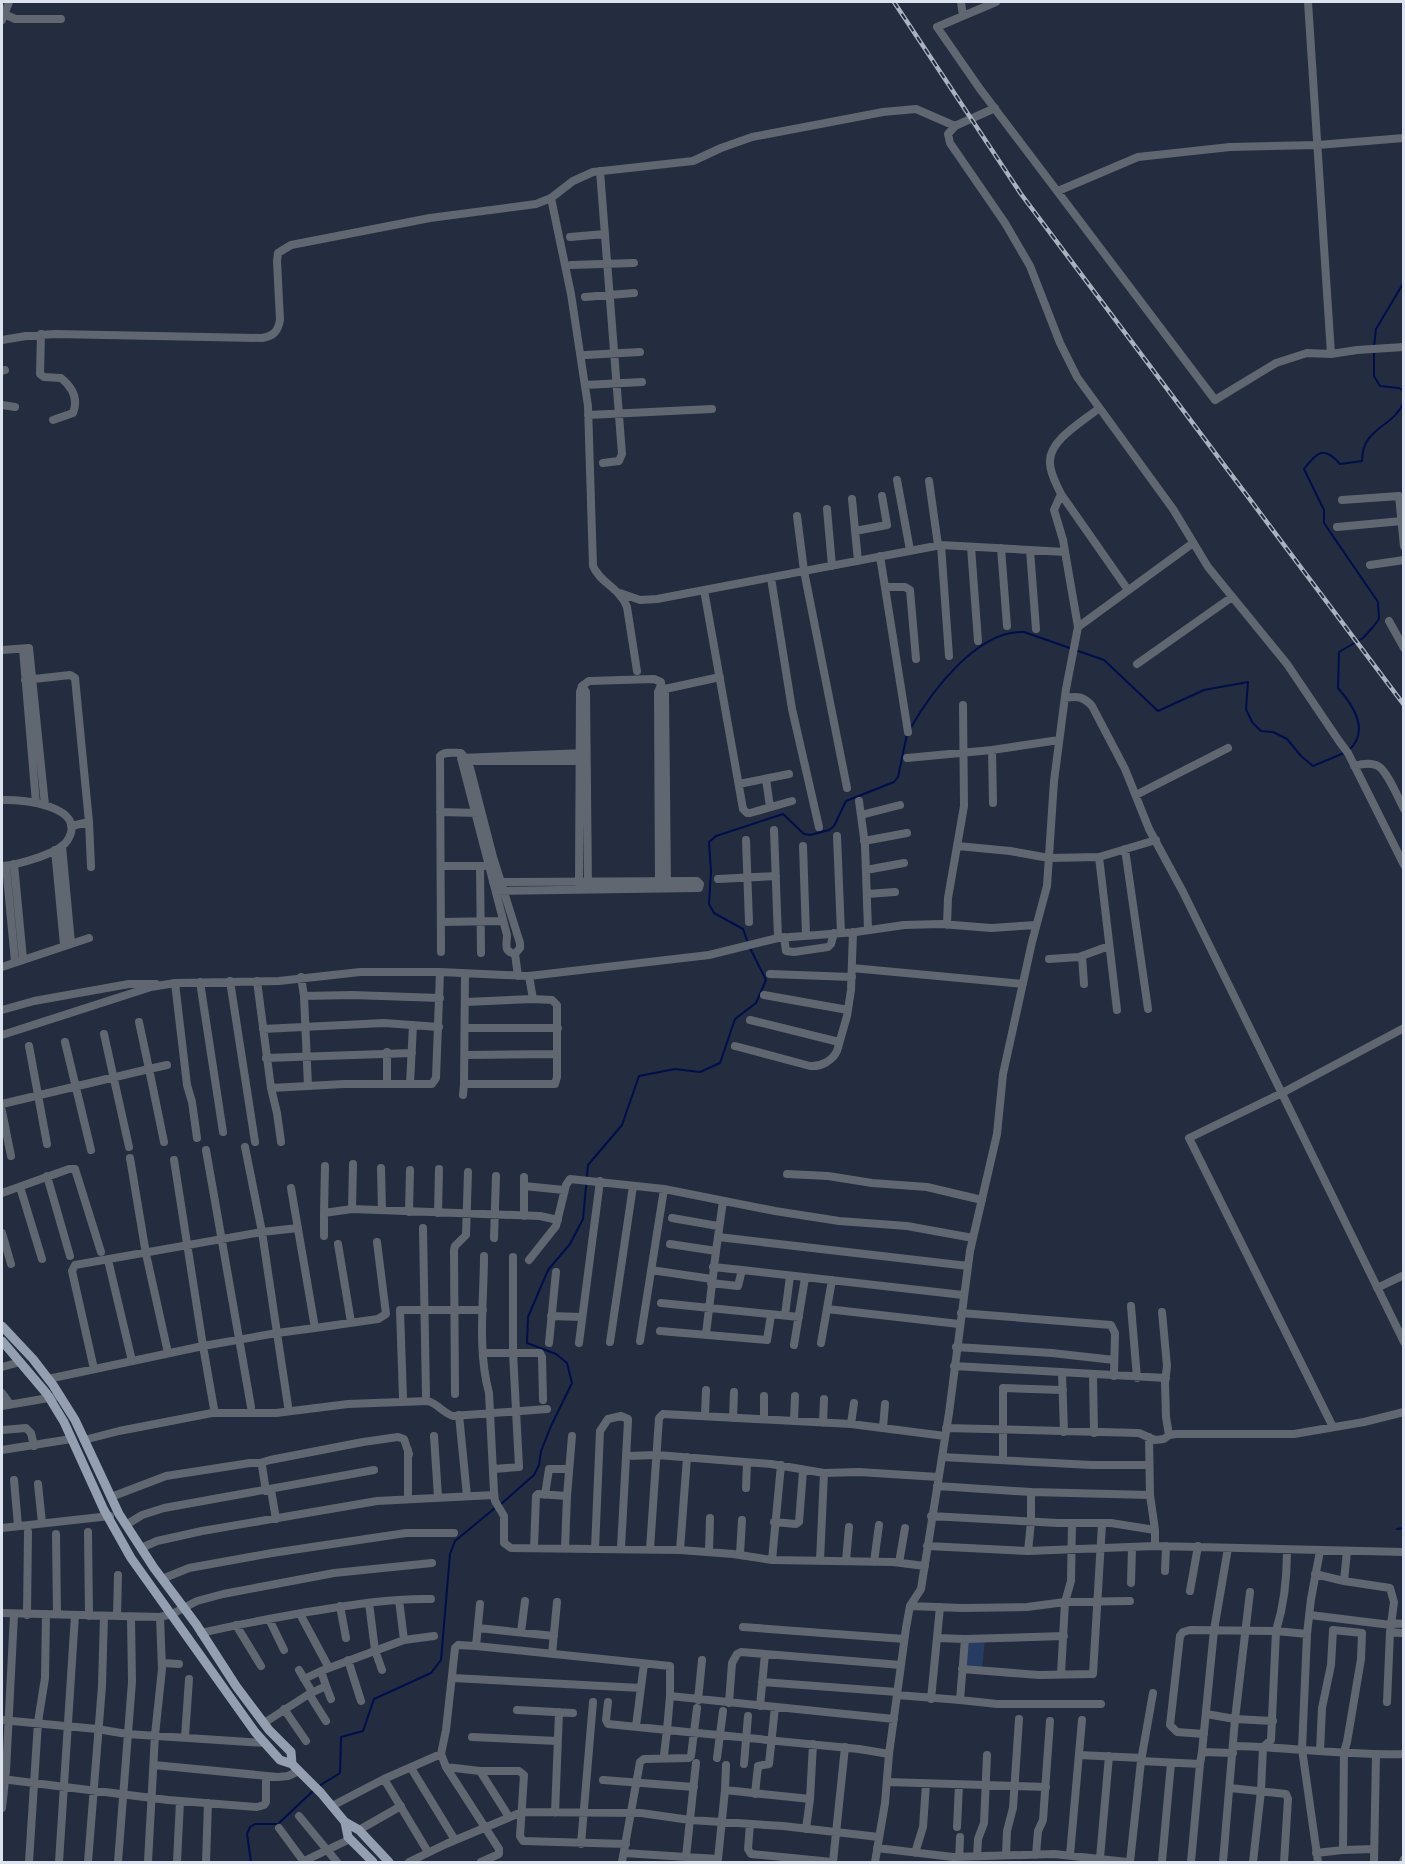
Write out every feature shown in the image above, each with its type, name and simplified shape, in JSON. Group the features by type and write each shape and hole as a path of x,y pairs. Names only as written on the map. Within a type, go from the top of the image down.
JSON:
{"main road":[{"path":"2,1326 60,1396 75,1420 119,1514 236,1686 264,1723 291,1752 295,1767"},
{"path":"2,1341 49,1398 131,1558 249,1724 280,1760 295,1767 312,1783 345,1822 358,1830 389,1863"},
{"path":"345,1822 350,1839 373,1863"}],"street":[{"path":"9,2 3,17 61,19"},
{"path":"961,2 963,16"},
{"path":"995,2 938,27 995,108 1215,400 1276,363 1307,353 1331,354 1404,347"},
{"path":"1308,2 1331,354"},
{"path":"2,340 41,334 271,337 278,329 280,320 278,253 291,245 430,218 536,204 551,198 586,174 693,161 752,137 907,108 916,109 955,126"},
{"path":"995,108 955,126 948,134 950,143 1005,223 1030,266 1060,344 1077,377 1098,409 1173,509 1208,567 1287,664 1348,753 1404,865"},
{"path":"1058,191 1138,157 1230,147 1318,145 1399,138"},
{"path":"600,171 621,459 603,463"},
{"path":"551,198 571,294 585,385 593,566 596,574 620,593 640,600 657,599 940,545 1065,552"},
{"path":"570,237 605,234"},
{"path":"571,265 634,262"},
{"path":"585,297 634,293"},
{"path":"41,334 40,374 44,377 61,378 75,396 74,413 52,420"},
{"path":"586,354 640,352"},
{"path":"585,385 642,382"},
{"path":"2,405 15,407"},
{"path":"588,415 712,409"},
{"path":"1098,409 1054,444 1051,452 1051,470 1060,494 1128,590"},
{"path":"897,480 910,550"},
{"path":"929,481 940,545 949,656"},
{"path":"875,1863 904,1639 910,1606 921,1589 946,1432 968,1266 997,1134 1003,1074 1036,925 1047,886 1059,740 1078,627 1065,552 1054,510 1060,494"},
{"path":"855,531 887,525 882,496"},
{"path":"1342,500 1399,496 1404,546"},
{"path":"852,499 858,561"},
{"path":"827,509 832,566"},
{"path":"797,516 804,571 847,788"},
{"path":"1337,527 1402,521"},
{"path":"1078,627 1193,543"},
{"path":"971,547 978,641"},
{"path":"1001,548 1007,626"},
{"path":"1030,550 1036,628"},
{"path":"880,556 908,732"},
{"path":"1370,565 1404,560"},
{"path":"771,578 790,699 819,827"},
{"path":"885,587 905,586 910,590 916,659"},
{"path":"704,590 744,812 750,813 792,801"},
{"path":"620,593 627,607 637,671"},
{"path":"1137,664 1232,597"},
{"path":"1389,621 1404,648"},
{"path":"1395,631 1404,633"},
{"path":"2,650 26,649 40,804"},
{"path":"29,680 70,675 75,678 92,867"},
{"path":"498,886 663,885 658,692 663,687 720,677"},
{"path":"583,885 583,757 580,692 582,686 589,681 654,679 661,682 663,687"},
{"path":"1065,698 1078,696 1092,706 1125,769 1149,829 1404,1342"},
{"path":"947,925 948,898 964,806 963,705"},
{"path":"907,758 992,750 1059,740"},
{"path":"1136,795 1228,748"},
{"path":"992,750 993,803"},
{"path":"441,952 440,756 452,752 461,753 464,757 583,757"},
{"path":"464,757 461,758 462,763 498,886 520,943 520,948 515,954 518,976"},
{"path":"478,813 469,767 472,761 583,757"},
{"path":"1354,766 1367,763 1378,766 1385,773 1404,809"},
{"path":"739,784 789,774"},
{"path":"766,779 770,807"},
{"path":"2,800 40,804 64,814 70,826 70,835 59,848 48,854 7,865"},
{"path":"859,801 864,841 868,930"},
{"path":"861,815 900,805"},
{"path":"440,812 478,813"},
{"path":"70,826 89,822"},
{"path":"774,830 781,937 786,951 794,952 828,947 838,933 837,836"},
{"path":"864,841 908,833"},
{"path":"746,840 749,921"},
{"path":"958,846 1010,851 1049,858 1099,857 1156,840"},
{"path":"803,846 806,935"},
{"path":"59,848 68,944"},
{"path":"1125,849 1148,1009"},
{"path":"1099,857 1117,1010"},
{"path":"866,870 904,863"},
{"path":"7,865 23,959"},
{"path":"7,865 15,962"},
{"path":"441,866 492,865"},
{"path":"480,866 482,953"},
{"path":"718,879 776,876"},
{"path":"498,886 507,935 506,947 508,951 515,954"},
{"path":"867,894 895,892"},
{"path":"441,922 504,921"},
{"path":"2,1035 162,985 175,983 279,981 360,972 440,972 529,976 709,955 781,937 853,932 904,925 991,928 1036,925"},
{"path":"735,1046 815,1066 832,1058 848,1010 853,932"},
{"path":"2,967 89,938"},
{"path":"1049,959 1082,956 1109,945"},
{"path":"1082,956 1084,984"},
{"path":"271,1088 432,1084 436,1080 440,972"},
{"path":"770,974 852,972 1023,984"},
{"path":"464,1095 465,974"},
{"path":"529,976 532,999"},
{"path":"301,977 308,1086"},
{"path":"200,981 223,1132"},
{"path":"230,981 255,1142"},
{"path":"257,981 266,1058 281,1142"},
{"path":"175,983 187,1085 197,1138"},
{"path":"2,1010 34,1001 129,984 162,985"},
{"path":"764,995 848,1010"},
{"path":"304,996 440,998"},
{"path":"464,1084 555,1084 558,1054 558,1005 556,1001 532,999 466,1002"},
{"path":"750,1020 839,1042"},
{"path":"139,1022 164,1142"},
{"path":"263,1029 384,1023 439,1027"},
{"path":"410,1084 414,1024"},
{"path":"465,1028 558,1028"},
{"path":"1333,1428 1189,1138 1282,1093 1404,1028"},
{"path":"104,1034 129,1147"},
{"path":"65,1041 91,1150"},
{"path":"29,1046 47,1144"},
{"path":"266,1058 387,1052 412,1053"},
{"path":"387,1052 387,1084"},
{"path":"465,1055 558,1054"},
{"path":"2,1104 167,1065"},
{"path":"2,1111 11,1156"},
{"path":"245,1147 262,1232 288,1406"},
{"path":"206,1150 251,1407"},
{"path":"130,1158 146,1254 168,1353"},
{"path":"174,1160 214,1409"},
{"path":"352,1209 354,1164"},
{"path":"324,1166 324,1236"},
{"path":"381,1168 382,1210"},
{"path":"2,1193 47,1176 75,1169 101,1252"},
{"path":"438,1213 439,1169"},
{"path":"409,1212 410,1170"},
{"path":"455,1394 454,1250 466,1235 468,1172"},
{"path":"787,1174 927,1187 982,1200"},
{"path":"47,1176 70,1256"},
{"path":"494,1238 495,1176"},
{"path":"529,1260 552,1234 558,1220 567,1181 573,1179 663,1189 828,1219 907,1226 973,1238"},
{"path":"579,1343 596,1181"},
{"path":"524,1216 524,1182 564,1190"},
{"path":"610,1342 633,1186"},
{"path":"20,1187 42,1259"},
{"path":"291,1188 315,1328"},
{"path":"640,1341 663,1189"},
{"path":"706,1334 723,1201"},
{"path":"324,1213 352,1209 524,1216 558,1220"},
{"path":"672,1218 718,1226"},
{"path":"94,1369 72,1269 75,1265 262,1232 298,1228"},
{"path":"423,1228 426,1396"},
{"path":"2,1233 10,1264"},
{"path":"718,1237 968,1266"},
{"path":"48,1379 240,1339 378,1318 386,1314 377,1242"},
{"path":"338,1244 351,1322"},
{"path":"670,1244 716,1251"},
{"path":"484,1256 483,1353 490,1412 495,1498 503,1513 506,1546 511,1548 709,1551 772,1560 874,1562 924,1566"},
{"path":"494,1469 519,1467 513,1353 513,1257"},
{"path":"108,1260 132,1361"},
{"path":"713,1267 963,1295"},
{"path":"651,1270 738,1286 742,1270"},
{"path":"549,1343 556,1272"},
{"path":"1377,1288 1404,1275"},
{"path":"785,1316 790,1276"},
{"path":"794,1345 805,1278"},
{"path":"821,1343 832,1280"},
{"path":"661,1303 799,1317"},
{"path":"1131,1306 1137,1378"},
{"path":"827,1309 959,1324"},
{"path":"403,1398 399,1312 401,1310 483,1310"},
{"path":"1162,1312 1167,1366 1166,1403 1169,1435"},
{"path":"961,1313 1111,1325 1115,1332 1114,1376"},
{"path":"660,1331 767,1340 771,1315"},
{"path":"550,1316 582,1317"},
{"path":"956,1347 1052,1353 1114,1360"},
{"path":"483,1353 535,1352 541,1354 543,1400"},
{"path":"2,1368 20,1362"},
{"path":"954,1366 1166,1378"},
{"path":"1062,1372 1064,1431"},
{"path":"1093,1375 1094,1433"},
{"path":"1003,1460 1003,1388 1063,1390"},
{"path":"705,1415 706,1390"},
{"path":"733,1418 734,1392"},
{"path":"2,1393 6,1405 60,1396"},
{"path":"764,1396 764,1418"},
{"path":"794,1420 795,1396"},
{"path":"823,1423 824,1399"},
{"path":"84,1440 205,1414 285,1413 348,1404 428,1401 449,1415 547,1409"},
{"path":"851,1424 854,1403"},
{"path":"883,1428 885,1404"},
{"path":"650,1550 660,1415 667,1413 946,1432 1002,1430 1139,1434 1152,1440 1161,1440 1169,1435 1182,1434 1294,1434 1364,1422 1404,1412"},
{"path":"459,1415 467,1496"},
{"path":"595,1549 600,1431 608,1419 625,1416 628,1421 621,1548"},
{"path":"2,1430 26,1428 31,1433 34,1446"},
{"path":"434,1436 438,1497"},
{"path":"565,1548 572,1436"},
{"path":"111,1497 166,1476 260,1463 363,1442 398,1437 404,1439 409,1454"},
{"path":"1149,1437 1150,1495 1155,1546"},
{"path":"2,1450 71,1439"},
{"path":"408,1440 408,1499"},
{"path":"626,1456 657,1455 781,1465 803,1471 825,1473 859,1472 938,1477"},
{"path":"680,1550 687,1457"},
{"path":"942,1457 1149,1465"},
{"path":"260,1463 276,1519"},
{"path":"746,1488 747,1463"},
{"path":"772,1560 781,1465"},
{"path":"545,1495 549,1469 569,1469"},
{"path":"126,1525 142,1515 164,1509 374,1470"},
{"path":"774,1522 795,1524 799,1522 803,1471"},
{"path":"820,1561 825,1473"},
{"path":"14,1480 18,1526"},
{"path":"38,1484 42,1523"},
{"path":"937,1486 1031,1492 1150,1495"},
{"path":"1028,1551 1031,1492"},
{"path":"534,1548 538,1494 567,1496"},
{"path":"141,1548 158,1541 191,1533 377,1501 467,1496 495,1498"},
{"path":"2,1527 119,1514"},
{"path":"931,1516 1031,1522 1111,1523 1155,1530"},
{"path":"709,1551 710,1518"},
{"path":"740,1554 742,1520"},
{"path":"1061,1674 1065,1602 1071,1581 1072,1523"},
{"path":"962,1669 1093,1674 1102,1524"},
{"path":"874,1562 879,1525"},
{"path":"846,1561 849,1527"},
{"path":"899,1563 905,1528"},
{"path":"27,1615 28,1532"},
{"path":"88,1532 89,1616"},
{"path":"162,1579 189,1569 272,1553 406,1533 454,1533"},
{"path":"56,1534 57,1614"},
{"path":"927,1546 1028,1551 1102,1549 1117,1546 1132,1548 1198,1546 1287,1551 1404,1552"},
{"path":"1165,1571 1166,1546"},
{"path":"1190,1591 1198,1546"},
{"path":"1131,1583 1132,1548"},
{"path":"1191,1863 1214,1630 1228,1548"},
{"path":"1253,1863 1263,1747 1271,1740 1276,1631 1287,1574 1287,1551"},
{"path":"1317,1863 1302,1749 1307,1634 1320,1551"},
{"path":"1344,1581 1347,1551"},
{"path":"2,1613 160,1617 172,1614 197,1601 223,1594 334,1573 432,1563"},
{"path":"1315,1574 1344,1581 1390,1587 1394,1602 1387,1702"},
{"path":"117,1616 118,1575"},
{"path":"1223,1863 1234,1719 1250,1592"},
{"path":"201,1633 340,1606 431,1599"},
{"path":"399,1600 404,1640"},
{"path":"521,1632 525,1601"},
{"path":"910,1606 1027,1606 1065,1602 1130,1601"},
{"path":"552,1654 557,1602"},
{"path":"369,1603 375,1650 382,1670"},
{"path":"476,1646 480,1604"},
{"path":"340,1606 346,1638"},
{"path":"931,1699 940,1607"},
{"path":"29,1863 38,1722 45,1678 46,1614"},
{"path":"300,1614 325,1670 326,1686 331,1699"},
{"path":"2,1808 5,1720 14,1615"},
{"path":"59,1863 75,1615"},
{"path":"1310,1615 1391,1627 1404,1624"},
{"path":"88,1863 102,1686 104,1616"},
{"path":"118,1863 132,1682 131,1617"},
{"path":"148,1863 155,1735 162,1663 160,1617"},
{"path":"269,1618 284,1650"},
{"path":"236,1625 261,1666"},
{"path":"743,1627 904,1639"},
{"path":"1391,1627 1401,1633"},
{"path":"478,1628 554,1636"},
{"path":"1204,1734 1177,1732 1172,1729 1170,1722 1180,1636 1187,1630 1276,1631 1307,1634"},
{"path":"1320,1750 1322,1708 1331,1665 1333,1630 1362,1633 1361,1659 1344,1752 1343,1850"},
{"path":"304,1679 404,1640 434,1636"},
{"path":"937,1638 1064,1636"},
{"path":"960,1700 965,1639"},
{"path":"481,1863 496,1856 499,1852 446,1767 441,1754 456,1646 476,1646 670,1666 672,1671 664,1755"},
{"path":"729,1703 734,1657 745,1652 901,1665"},
{"path":"760,1706 765,1654"},
{"path":"348,1660 361,1701"},
{"path":"622,1863 640,1762 644,1758 689,1758 692,1756 702,1660"},
{"path":"162,1663 179,1664"},
{"path":"636,1726 644,1664"},
{"path":"299,1670 326,1721"},
{"path":"185,1737 189,1678"},
{"path":"453,1678 641,1688"},
{"path":"762,1682 997,1704 1101,1704"},
{"path":"264,1723 326,1686"},
{"path":"877,1848 915,1853 930,1859 959,1860 977,1856 990,1859 1036,1854 1053,1858 1070,1855 1129,1863 1153,1693"},
{"path":"670,1696 698,1704 729,1703 894,1719"},
{"path":"581,1844 593,1702"},
{"path":"608,1702 606,1720 608,1724 845,1747 889,1754"},
{"path":"755,1794 757,1767 769,1765 775,1707"},
{"path":"284,1709 306,1741"},
{"path":"517,1710 573,1713"},
{"path":"717,1758 723,1711"},
{"path":"555,1813 559,1712"},
{"path":"1206,1714 1234,1719 1273,1721"},
{"path":"744,1764 748,1716"},
{"path":"1006,1856 1008,1831 1013,1815 1019,1719"},
{"path":"5,1720 127,1734 266,1743"},
{"path":"1070,1855 1082,1720"},
{"path":"1036,1854 1038,1831 1043,1820 1050,1721"},
{"path":"472,1737 557,1740"},
{"path":"806,1829 813,1744"},
{"path":"750,1824 748,1849 751,1854 832,1863 845,1747"},
{"path":"1202,1752 1263,1747 1376,1755 1404,1754"},
{"path":"332,1806 384,1779 441,1754"},
{"path":"977,1856 978,1839 984,1823 987,1755"},
{"path":"1079,1755 1200,1764"},
{"path":"1374,1863 1376,1755"},
{"path":"1100,1858 1109,1756"},
{"path":"686,1857 696,1763"},
{"path":"1162,1863 1171,1763"},
{"path":"624,1853 718,1861 726,1764"},
{"path":"154,1765 284,1777 295,1767"},
{"path":"446,1767 523,1773 525,1778 520,1836 523,1841 626,1844"},
{"path":"411,1768 455,1840"},
{"path":"480,1771 509,1817"},
{"path":"2,1780 180,1801 261,1807 266,1802 266,1776"},
{"path":"384,1779 428,1852"},
{"path":"603,1780 694,1787"},
{"path":"887,1782 1046,1787"},
{"path":"915,1853 923,1827 926,1784"},
{"path":"957,1827 958,1785"},
{"path":"1230,1788 1287,1795 1284,1863"},
{"path":"725,1790 810,1799"},
{"path":"177,1863 180,1801"},
{"path":"206,1863 208,1803"},
{"path":"358,1830 400,1806"},
{"path":"409,1863 428,1852 522,1812 632,1813 879,1837"},
{"path":"299,1816 337,1863"},
{"path":"279,1828 303,1862 350,1839"},
{"path":"959,1860 960,1837"},
{"path":"1316,1853 1374,1849"}],"shaded area":[{"path":"985,1639 982,1669 965,1666 965,1641"}],"waterway":[{"path":"1374,347 1376,329 1404,282"},
{"path":"1374,352 1374,376 1380,386 1399,388 1404,391"},
{"path":"1349,750 1355,743 1359,727 1354,710 1338,688 1339,652 1363,638 1373,627 1379,619 1378,602 1324,523 1324,510 1304,469 1313,458 1321,453 1329,454 1340,464 1362,461 1367,441 1399,411 1404,402"},
{"path":"910,729 943,682 973,652 989,641 1006,634 1024,632 1104,660 1158,711 1204,690 1248,682 1246,709 1252,722 1261,731 1273,732 1287,739 1313,766 1344,753"},
{"path":"748,943 743,929 714,913 709,904 711,871 709,842 716,836 783,814 804,834 810,835 829,830 834,826 846,801 894,782 898,777 907,734"},
{"path":"500,1505 534,1475 551,1426 572,1383 567,1363 556,1354 527,1343 528,1317 548,1270 570,1244 583,1219 588,1165 622,1125 639,1076 675,1069 700,1072 720,1063 735,1019 756,1003 766,980 750,948"},
{"path":"319,1786 340,1773 341,1737 363,1731 374,1699 431,1673 441,1660 450,1554 455,1541 495,1508"},
{"path":"1397,1529 1404,1528"},
{"path":"251,1862 247,1834 250,1827 255,1824 278,1824 314,1790"}],"railway":[{"path":"894,2 1021,194 1404,705"}]}
